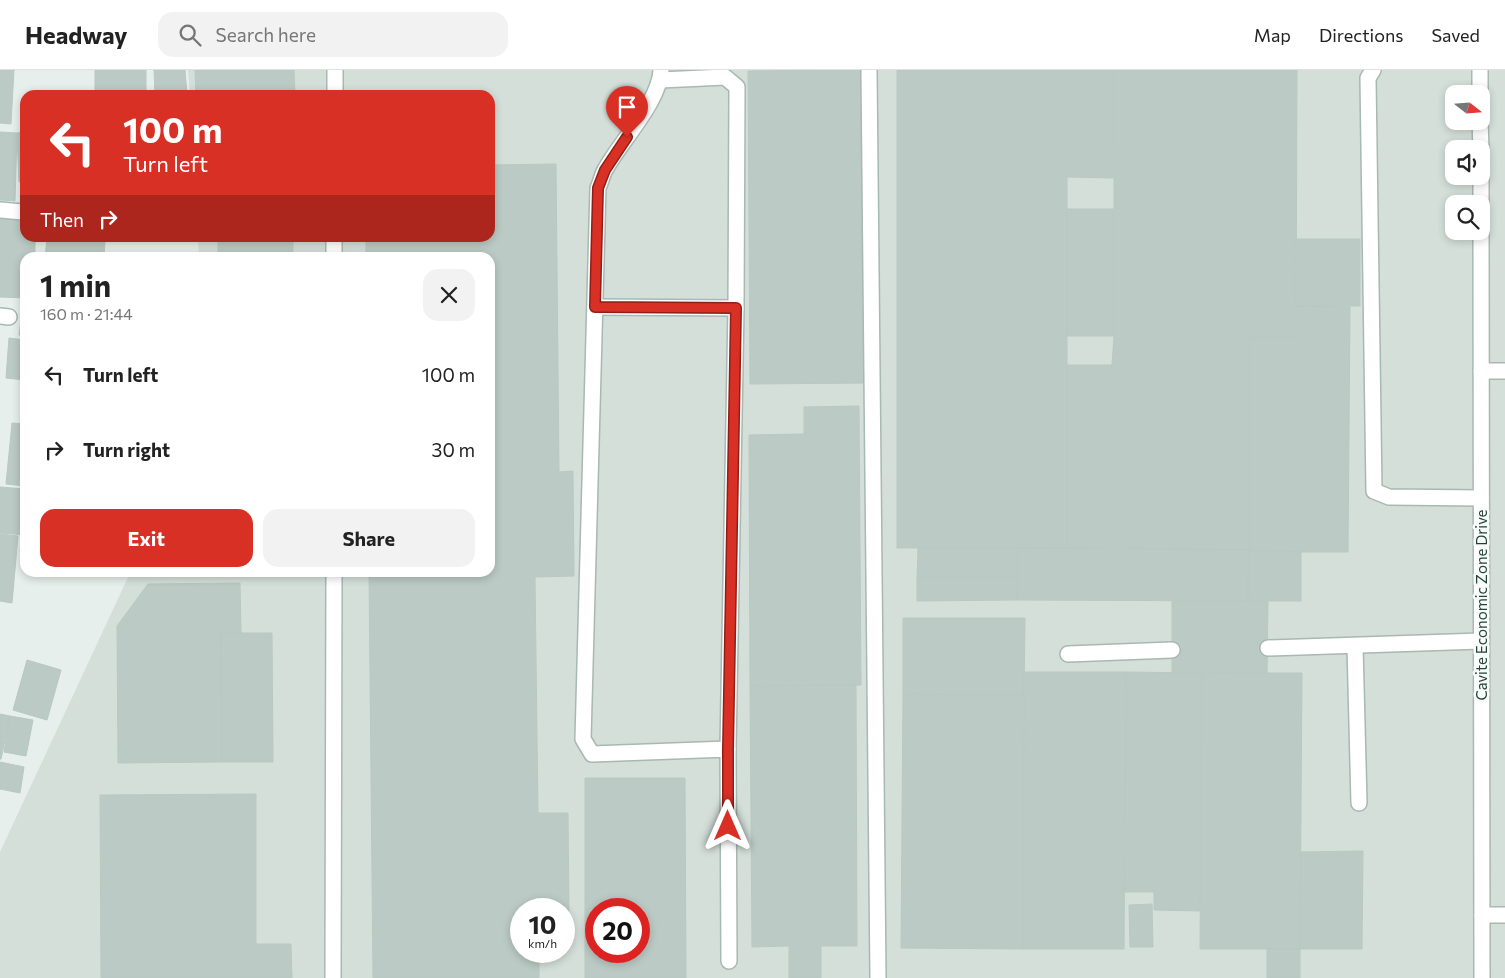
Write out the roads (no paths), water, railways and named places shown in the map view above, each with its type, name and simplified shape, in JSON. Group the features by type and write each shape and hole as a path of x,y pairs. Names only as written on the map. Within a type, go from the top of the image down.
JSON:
{"street":[{"path":"335,70 335,90"},
{"path":"869,70 878,978"},
{"path":"1373,70 1368,78 1374,491 1389,497 1481,498"},
{"path":"1480,70 1480,85"},
{"path":"728,749 592,754 583,739 598,188 605,170 648,104 661,75 725,77 737,87 736,308 728,749 729,961"},
{"path":"0,210 20,212"},
{"name":"Cavite Economic Zone Drive","path":"1481,240 1482,978"},
{"path":"595,307 736,308"},
{"path":"1481,371 1505,371"},
{"path":"333,978 334,577"},
{"path":"1268,648 1482,641"},
{"path":"1355,646 1359,803"},
{"path":"1068,654 1172,650"},
{"path":"1482,915 1505,915"}]}
